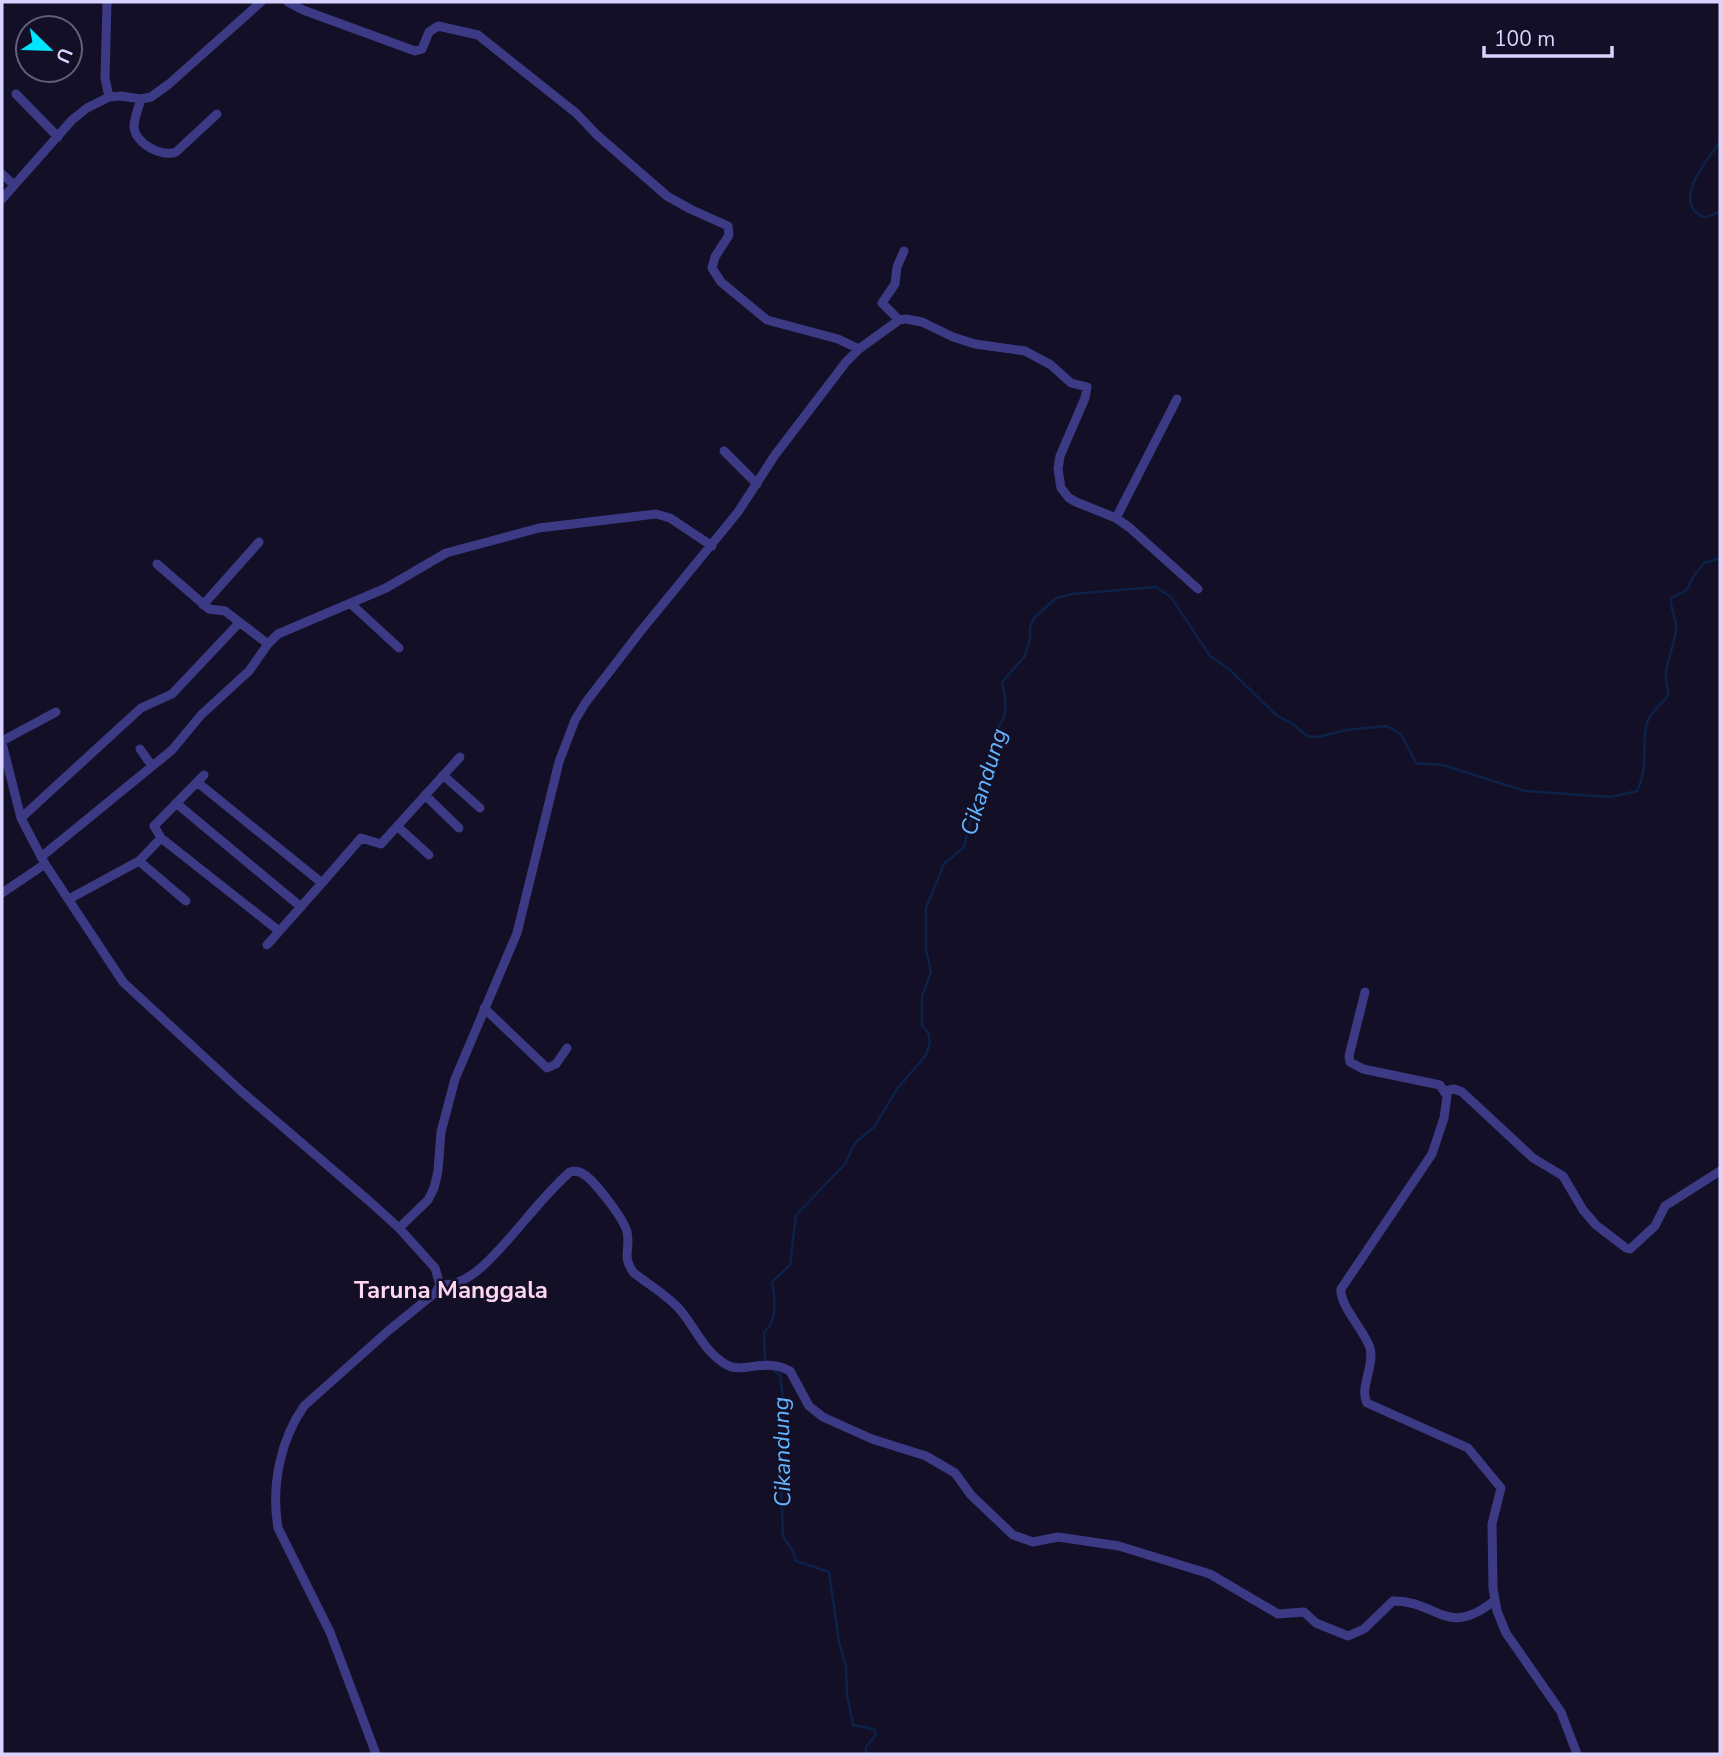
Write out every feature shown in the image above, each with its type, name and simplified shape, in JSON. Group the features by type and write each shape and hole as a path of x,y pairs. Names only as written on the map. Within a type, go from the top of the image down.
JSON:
{"street":[{"path":"107,2 105,78 109,97"},
{"path":"2,200 72,120 87,108 109,97 151,97 261,2"},
{"path":"288,2 415,51 422,49 429,32 438,26 478,34 576,113 667,196 728,226 729,235 715,257 712,268 721,282 756,311 773,322 838,339 859,349"},
{"path":"16,94 58,137"},
{"path":"141,99 134,127 136,135 160,153 169,155 176,152 217,114"},
{"path":"2,174 14,185"},
{"path":"899,320 882,303 895,284 897,267 905,251"},
{"path":"399,1228 428,1200 434,1188 441,1132 455,1079 517,933 559,762 575,720 640,632 712,546 775,455 846,362 859,349 899,320 914,320 975,344 1025,351 1045,361 1071,383 1087,387 1085,398 1060,456 1059,482 1069,498 1116,518 1139,535 1198,589"},
{"path":"1116,518 1177,399"},
{"path":"724,451 757,484"},
{"path":"2,893 172,750 201,715 249,671 268,643 278,634 386,588 446,553 552,526 656,514 670,518 712,546"},
{"path":"203,605 259,542"},
{"path":"157,564 203,605 212,610 225,611 268,643"},
{"path":"350,603 399,648"},
{"path":"20,818 141,708 172,694 239,623"},
{"path":"57,712 2,742 20,818 43,861 123,982 211,1064 399,1228 435,1268 440,1285 436,1292 304,1406 281,1457 275,1489 278,1528 330,1632 376,1754"},
{"path":"139,749 152,766"},
{"path":"268,945 361,838 381,844 460,757"},
{"path":"443,775 480,808"},
{"path":"279,931 161,838 154,826 200,779 322,883"},
{"path":"425,795 459,828"},
{"path":"176,803 301,907"},
{"path":"397,826 429,855"},
{"path":"69,899 139,862 161,838"},
{"path":"139,862 186,901"},
{"path":"1365,992 1349,1056 1350,1062 1363,1069 1440,1085 1447,1096 1444,1118 1432,1154 1340,1293 1370,1346 1372,1357 1364,1397 1367,1403 1468,1448 1501,1488 1492,1524 1494,1601 1506,1633 1561,1712 1577,1754"},
{"path":"484,1008 547,1068 556,1065 567,1048"},
{"path":"1445,1091 1454,1089 1462,1092 1533,1158 1563,1176 1583,1210 1596,1225 1626,1248 1630,1249 1655,1226 1665,1206 1720,1171"},
{"path":"440,1285 450,1286 484,1265 545,1195 570,1172 576,1170 584,1174 624,1223 627,1233 625,1258 634,1273 679,1309 707,1349 723,1363 738,1368 753,1364 771,1364 790,1371 808,1406 823,1417 872,1440 926,1456 955,1472 971,1495 1013,1535 1021,1539 1033,1542 1058,1537 1119,1546 1163,1559 1210,1574 1278,1614 1304,1612 1316,1623 1348,1636 1364,1629 1393,1601 1403,1601 1454,1619 1482,1610 1494,1601"}],"waterway":[{"name":"Cikandung","path":"1720,142 1697,176 1690,195 1691,204 1700,215 1706,217 1720,212"},
{"name":"Cikandung","path":"765,1364 764,1332 772,1322 774,1309 772,1282 790,1265 796,1215 845,1164 855,1143 874,1127 897,1089 926,1055 930,1043 928,1032 922,1026 922,996 931,972 926,950 926,908 944,864 964,847 975,801 1004,716 1002,682 1025,656 1034,618 1056,598 1073,594 1156,587 1171,597 1210,656 1229,669 1276,715 1307,736 1318,737 1346,730 1387,726 1401,734 1416,763 1446,766 1525,791 1611,797 1637,791 1643,772 1648,720 1669,694 1666,669 1676,630 1671,598 1687,590 1704,563 1720,560"},
{"name":"Cikandung","path":"773,1370 780,1375 784,1406 780,1455 783,1536 796,1561 829,1572 839,1642 846,1666 847,1694 853,1725 874,1729 876,1735 866,1747 866,1754"}],"district":[{"name":"Taruna Manggala","path":"451,1290"}]}
